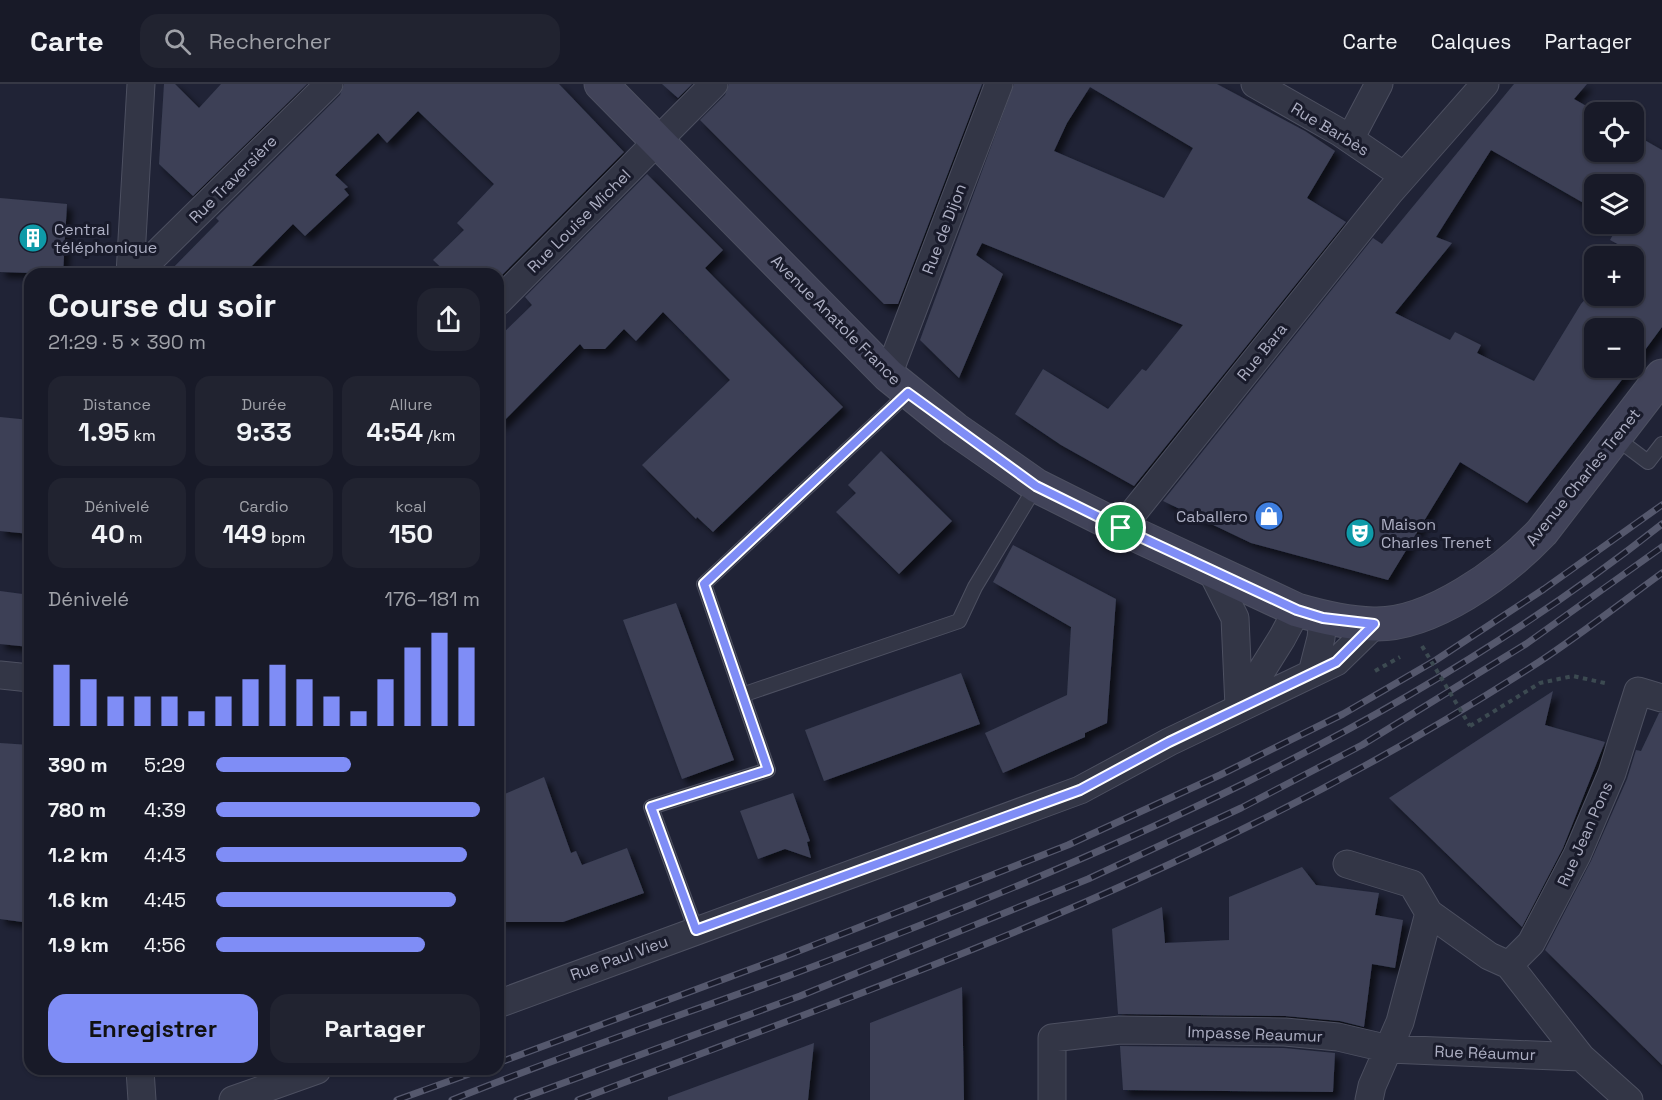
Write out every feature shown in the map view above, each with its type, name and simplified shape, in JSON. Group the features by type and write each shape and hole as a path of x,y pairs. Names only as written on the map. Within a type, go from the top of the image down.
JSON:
{"main road":[{"name":"Avenue Anatole France","path":"602,84 898,384 1036,486 1121,528 1310,614 1388,622"},
{"name":"Avenue Charles Trenet","path":"1388,622 1470,592 1519,556 1549,524 1662,376"}],"street":[{"path":"130,268 141,84"},
{"name":"Rue Traversière","path":"142,268 329,84"},
{"name":"Rue Louise Michel","path":"504,296 714,84"},
{"name":"Rue de Dijon","path":"898,384 999,84"},
{"name":"Rue Barbès","path":"1255,84 1350,138 1404,176"},
{"path":"1350,138 1378,84"},
{"name":"Rue Bara","path":"1121,528 1404,176 1485,84"},
{"path":"1210,568 1235,618 1239,707"},
{"path":"1239,707 1282,638 1310,614 1321,638 1312,673"},
{"name":"Rue Paul Vieu","path":"504,1002 1080,790 1239,707 1336,662 1388,622"},
{"path":"0,675 24,677"},
{"name":"Rue Jean Pons","path":"1509,965 1531,943 1577,855 1612,773 1650,694"},
{"path":"1347,864 1412,884 1429,914 1489,956 1509,965 1581,1057 1629,1100"},
{"path":"1369,1100 1372,1086 1400,1022 1429,914"},
{"name":"Impasse Reaumur","path":"1052,1100 1052,1038 1120,1030 1285,1032 1338,1037 1389,1049"},
{"name":"Rue Réaumur","path":"1389,1049 1581,1057"},
{"path":"140,1075 142,1100"},
{"path":"233,1100 303,1075"}],"lane":[{"path":"696,930 651,807 768,770 704,584 898,384"},
{"path":"1616,438 1648,462 1662,444"},
{"path":"742,695 959,621 975,587 1036,486"}],"path":[{"path":"1412,651 1422,646 1470,726 1540,683 1573,676 1650,694"},
{"path":"1365,675 1403,656"}],"building":[{"path":"164,84 175,84 199,108 221,84 307,84 193,196 159,164"},
{"path":"344,84 559,84 624,152 504,273 504,268 442,268 433,260 464,230 457,223 494,184 418,111 387,143 378,133 335,175 348,187 344,189 349,195 305,236 293,224 250,268 173,268 219,221 216,218 340,95"},
{"path":"662,84 692,84 678,98"},
{"path":"729,84 982,84 898,304 884,304 700,120 725,95"},
{"path":"1014,84 1217,84 1305,131 1335,151 1307,198 1346,222 1134,486 1061,445 1015,414 1043,369 1108,409 1142,369 1146,371 1183,325 982,243 976,255 1003,274 959,378 920,340","holes":["1090,87 1193,148 1164,198 1054,151 1067,123"]},
{"path":"1514,84 1587,84 1574,99 1584,105 1584,162 1644,162 1644,140 1662,150 1662,327 1644,351 1644,318 1584,318 1584,378 1623,378 1527,503 1460,462 1388,580 1251,543 1163,501 1373,238 1382,244","holes":["1491,150 1584,203 1584,174 1644,174 1644,234 1613,234 1610,240 1621,246 1644,246 1644,306 1584,306 1584,301 1534,381 1477,353 1481,345 1455,332 1450,340 1395,313 1452,243 1436,237"]},
{"path":"647,174 723,250 705,268 843,407 713,532 697,517 696,519 642,465 730,380 663,312 636,341 624,329 605,349 584,349 580,344 504,421 504,332 532,305 525,297"},
{"name":"Central téléphonique","path":"0,198 67,204 63,268 24,268 24,273 0,272"},
{"path":"0,417 24,419 24,533 0,531"},
{"path":"881,451 952,521 899,574 836,512 856,493 848,485"},
{"path":"1013,545 1116,599 1107,723 1085,733 1085,737 1003,773 985,733 1067,695 1071,627 993,582"},
{"path":"0,591 24,594 24,646 0,644"},
{"path":"676,603 734,760 682,779 623,620"},
{"path":"961,673 980,724 824,781 805,730"},
{"path":"1553,691 1545,725 1605,742 1563,848 1522,927 1389,798"},
{"path":"1659,713 1662,713 1662,1065 1545,950 1591,861 1627,779 1636,750 1641,751"},
{"path":"0,743 24,745 24,922 0,919"},
{"path":"544,777 571,853 576,851 582,865 627,848 644,893 563,922 504,922 504,794"},
{"path":"793,793 810,841 807,842 811,858 785,849 758,859 740,811"},
{"path":"1302,867 1316,885 1379,893 1375,915 1403,920 1395,968 1372,964 1364,1027 1340,1021 1285,1016 1118,1014 1112,929 1162,907 1165,943 1229,940 1229,897"},
{"path":"962,987 964,1100 870,1100 870,1023"},
{"path":"814,1043 808,1100 668,1100 668,1097"},
{"path":"1120,1046 1284,1048 1335,1053 1333,1092 1123,1090"}],"railway":[{"path":"504,1061 786,956 1068,845 1220,775 1343,714 1436,660 1544,589 1662,505"},
{"path":"452,1100 904,932 1132,836 1243,784 1353,727 1459,665 1562,598 1662,524"},
{"path":"517,1100 800,996 1088,879 1241,808 1362,745 1526,644 1662,547"},
{"path":"578,1100 919,971 1004,937 1171,864 1290,806 1469,705 1539,662 1662,573"},
{"path":"397,1100 466,1075"}],"place":[{"name":"Central téléphonique","path":"33,238"},
{"name":"Caballero","path":"1269,516"},
{"name":"Maison Charles Trenet","path":"1360,533"}],"route":[{"path":"908,393 1036,486 1121,528 1297,610 1323,618 1374,624 1336,662 1169,742 1080,790 696,930 651,807 768,770 704,584 908,393"}]}
